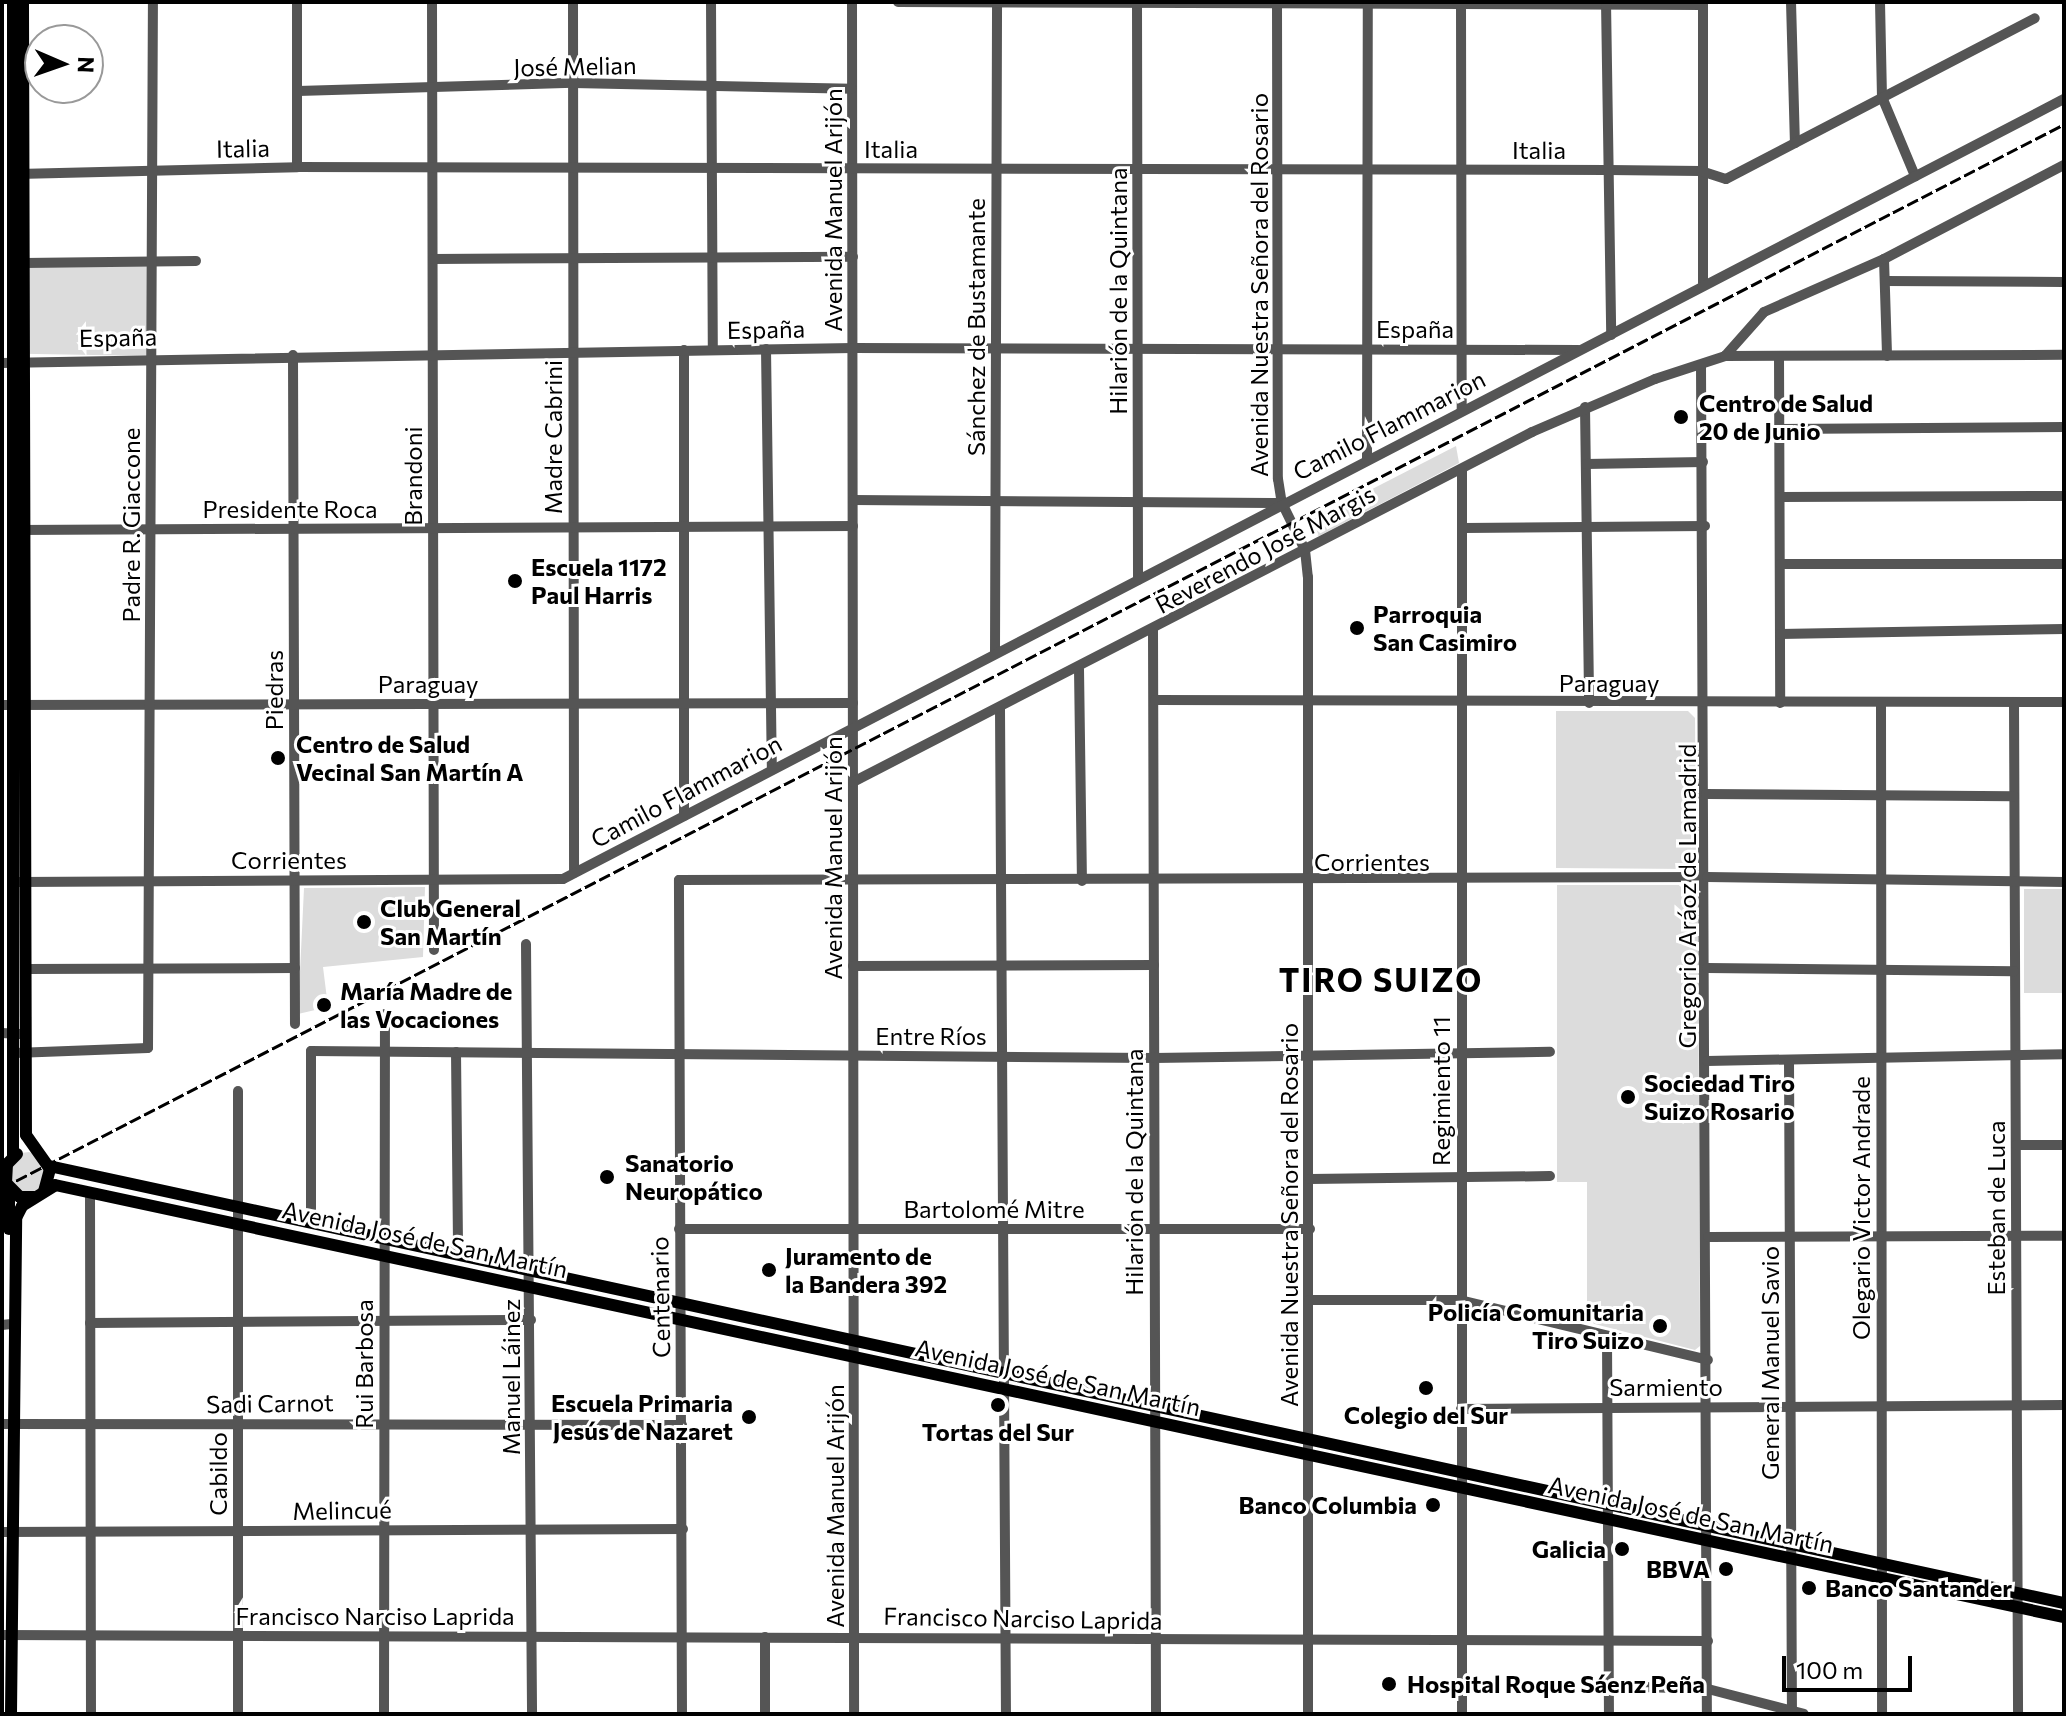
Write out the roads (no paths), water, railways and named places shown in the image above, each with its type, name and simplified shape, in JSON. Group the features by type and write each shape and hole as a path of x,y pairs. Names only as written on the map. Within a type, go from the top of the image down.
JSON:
{"main road":[{"path":"13,2 8,111 19,174 24,263 14,361"},
{"path":"11,1714 6,1635 6,1324 16,1218 39,1194 49,1166 26,1135 21,1053 15,1034 21,882 21,705 20,530 14,361 23,2"},
{"path":"15,1034 26,969 21,882"},
{"path":"12,1268 5,1182 21,1053"},
{"path":"8,1158 38,1154"},
{"name":"Avenida José de San Martín","path":"49,1166 856,1341 1005,1381"},
{"name":"Avenida José de San Martín","path":"5,1182 39,1194 68,1185 90,1193 236,1221 856,1356 1005,1381 1608,1503 2064,1603"},
{"name":"Avenida José de San Martín","path":"1154,1412 1308,1456 2064,1617"}],"street":[{"name":"Padre R. Giaccone","path":"21,1053 148,1048 153,2"},
{"path":"297,2 297,167"},
{"name":"Brandoni","path":"432,2 434,950"},
{"name":"Madre Cabrini","path":"573,2 574,873"},
{"path":"711,2 713,350"},
{"name":"Avenida Manuel Arijón","path":"852,2 856,1341 854,1714"},
{"path":"898,2 1703,3 1703,283"},
{"name":"Sánchez de Bustamante","path":"995,653 997,2"},
{"name":"Hilarión de la Quintana","path":"1137,2 1138,580"},
{"path":"1791,2 1795,143 2035,18"},
{"path":"1880,2 1882,97 1915,176"},
{"name":"Avenida Nuestra Señora del Rosario","path":"1277,3 1278,349 1282,503 1305,550 1309,704 1308,1714"},
{"path":"1367,460 1368,3"},
{"path":"1461,3 1462,411"},
{"path":"1606,3 1611,335"},
{"name":"José Melian","path":"298,91 433,91 573,83 852,89"},
{"name":"Camilo Flammarion","path":"563,879 772,767 1611,335 1703,283 2064,99"},
{"name":"Italia","path":"19,174 297,167 573,171 1608,170 1701,171 1719,178 1795,143"},
{"path":"1725,356 1764,312 1884,259 2064,165"},
{"path":"433,259 853,257"},
{"path":"1884,259 1887,356"},
{"path":"24,263 196,261"},
{"path":"1885,281 2064,282"},
{"name":"España","path":"14,361 151,356 853,348 1580,350"},
{"path":"766,349 772,767"},
{"path":"684,350 684,816"},
{"name":"Piedras","path":"293,355 295,1024"},
{"path":"1701,365 1725,356 2064,355"},
{"path":"1779,356 1780,703"},
{"name":"Reverendo José Margis","path":"853,782 1079,669 1585,407 1701,365"},
{"name":"Gregorio Aráoz de Lamadrid","path":"1701,365 1708,703 1707,1714"},
{"path":"1585,407 1589,703"},
{"path":"1780,429 2064,427"},
{"path":"1586,464 1703,462"},
{"name":"Regimiento 11","path":"1462,469 1462,1714"},
{"path":"1780,497 2064,496"},
{"path":"853,500 995,505 1282,503"},
{"name":"Presidente Roca","path":"20,530 853,526"},
{"path":"1464,528 1705,526"},
{"path":"1780,564 2064,564"},
{"path":"1780,634 2064,629"},
{"name":"Hilarión de la Quintana","path":"1153,630 1156,1714"},
{"path":"1079,669 1082,881"},
{"name":"Paraguay","path":"1155,700 1309,704 2064,702"},
{"name":"Olegario Victor Andrade","path":"1881,702 1882,1714"},
{"name":"Esteban de Luca","path":"2014,702 2018,1714"},
{"name":"Paraguay","path":"2,705 853,703"},
{"path":"1000,709 1006,1714"},
{"path":"1706,794 2014,796"},
{"name":"Corrientes","path":"679,880 1462,882 1707,877 2064,882"},
{"name":"Corrientes","path":"21,882 563,879"},
{"name":"Centenario","path":"679,880 682,1714"},
{"name":"Manuel Láinez","path":"526,944 531,1269 532,1714"},
{"path":"853,966 1154,965"},
{"path":"26,969 295,968"},
{"path":"1707,968 2014,971"},
{"name":"Rui Barbosa","path":"384,1714 385,1014"},
{"name":"Entre Ríos","path":"311,1221 311,1051 678,1057 1154,1058 1550,1052"},
{"path":"456,1052 458,1253"},
{"path":"1707,1061 1881,1060 2014,1053 2064,1054"},
{"name":"General Manuel Savio","path":"1789,1061 1793,1407 1789,1544 1792,1712"},
{"name":"Cabildo","path":"238,1091 238,1714"},
{"path":"2016,1145 2064,1145"},
{"path":"1310,1179 1550,1176"},
{"path":"90,1193 91,1714"},
{"name":"Bartolomé Mitre","path":"679,1229 1310,1229"},
{"path":"1708,1237 2064,1236"},
{"path":"1309,1300 1460,1300 1708,1360"},
{"path":"90,1323 531,1320"},
{"path":"1607,1338 1609,1714"},
{"name":"Sarmiento","path":"1461,1409 2064,1405"},
{"name":"Sadi Carnot","path":"6,1424 532,1422 682,1425"},
{"name":"Melincué","path":"7,1532 683,1529"},
{"name":"Francisco Narciso Laprida","path":"6,1635 683,1634 1309,1641 1462,1638 1708,1641"},
{"path":"765,1637 765,1714"},
{"path":"1609,1686 1708,1689 1804,1714"}],"railway":[{"path":"2,1188 2064,124"}],"place":[{"name":"Centro de Salud 20 de Junio","path":"1681,417"},
{"name":"Escuela 1172 Paul Harris","path":"515,581"},
{"name":"Parroquia San Casimiro","path":"1357,628"},
{"name":"Centro de Salud Vecinal San Martín A","path":"278,758"},
{"name":"Club General San Martín","path":"364,922"},
{"name":"María Madre de las Vocaciones","path":"324,1005"},
{"name":"Sociedad Tiro Suizo Rosario","path":"1628,1097"},
{"name":"Sanatorio Neuropático","path":"607,1177"},
{"name":"Juramento de la Bandera 392","path":"769,1270"},
{"name":"Policía Comunitaria Tiro Suizo","path":"1660,1326"},
{"name":"Colegio del Sur","path":"1426,1388"},
{"name":"Tortas del Sur","path":"998,1405"},
{"name":"Escuela Primaria Jesús de Nazaret","path":"749,1417"},
{"name":"Banco Columbia","path":"1433,1505"},
{"name":"Galicia","path":"1622,1549"},
{"name":"BBVA","path":"1726,1569"},
{"name":"Banco Santander","path":"1809,1588"},
{"name":"Hospital Roque Sáenz Peña","path":"1389,1684"}],"district":[{"name":"TIRO SUIZO","path":"1381,979"}]}
